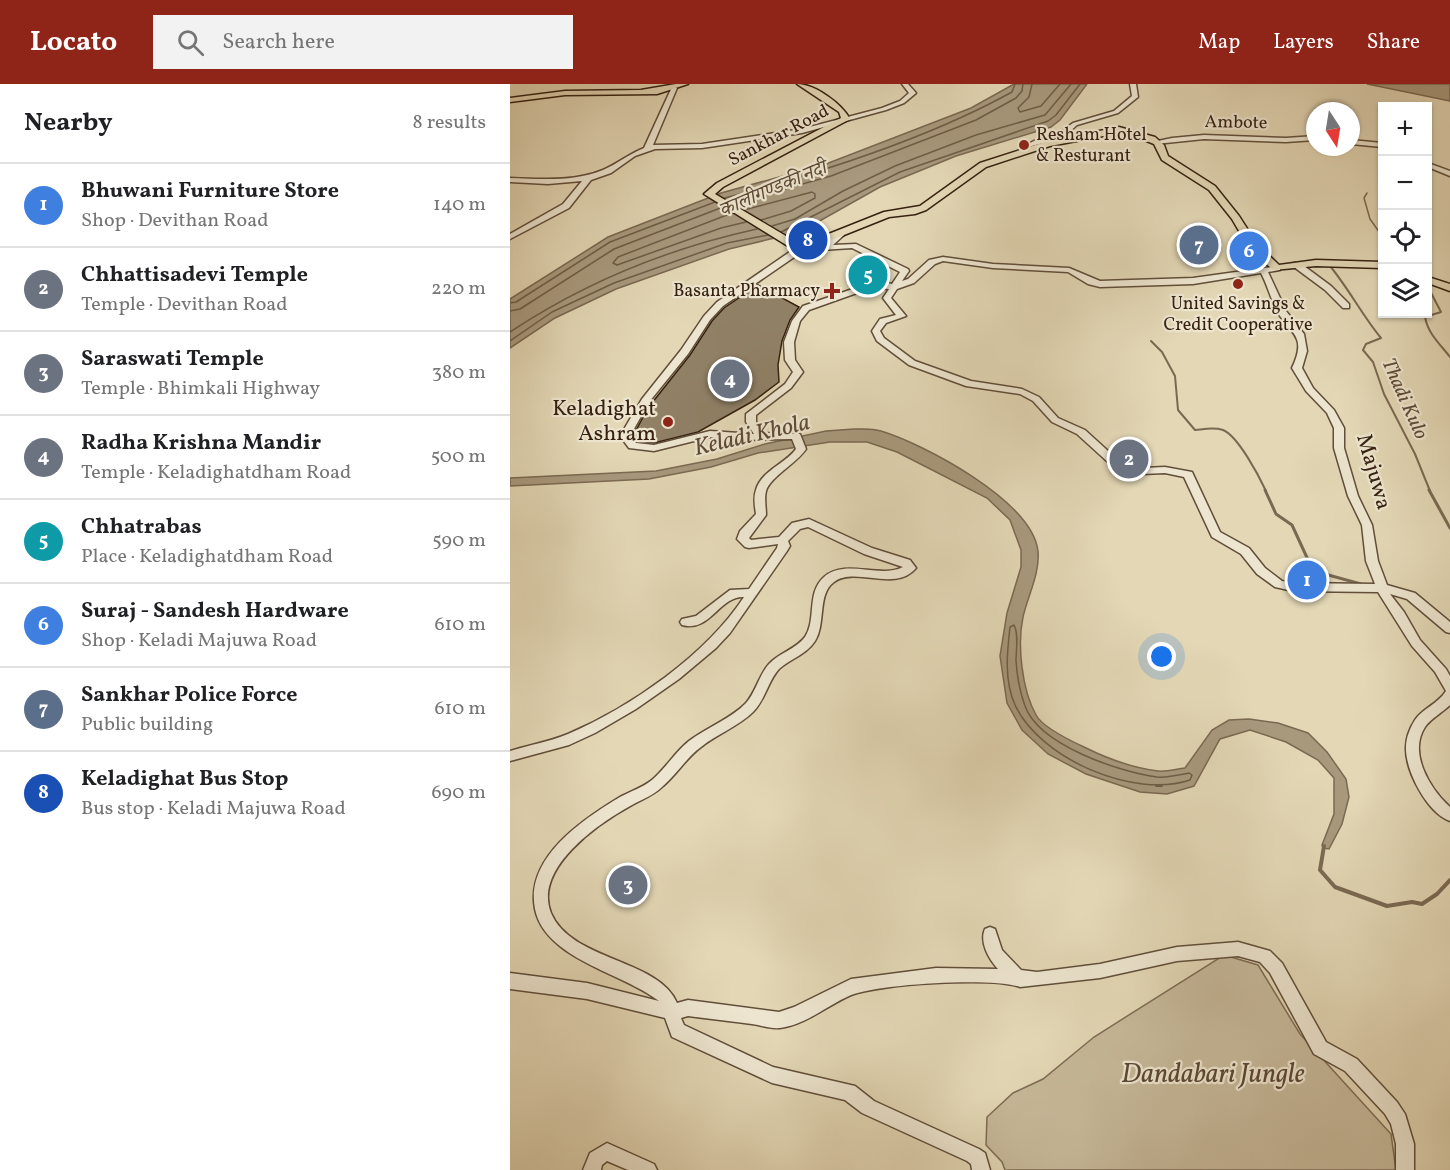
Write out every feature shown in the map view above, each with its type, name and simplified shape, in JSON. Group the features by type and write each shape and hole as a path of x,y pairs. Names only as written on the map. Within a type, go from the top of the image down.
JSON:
{"main road":[{"path":"510,100 541,98 564,93 674,88 684,84"},
{"name":"Sankhar Road","path":"800,249 709,194 720,185 846,119 842,111 801,84"},
{"path":"800,249 888,214 915,211 983,165 1048,144 1119,130 1129,131 1156,142 1161,146 1165,158 1212,188 1236,218 1253,246 1277,268 1297,265 1378,265"},
{"path":"1432,281 1450,288"}],"street":[{"path":"510,180 548,182 588,178 608,171 620,160 647,150 767,138 846,119 902,102 913,93 905,84"},
{"path":"1048,144 1028,144 1061,139 1064,137 1063,133 1071,126 1116,112 1135,97 1134,84"},
{"path":"647,150 674,88"},
{"name":"Ambote","path":"1156,142 1186,137 1306,139"},
{"path":"1360,143 1378,145"},
{"path":"1432,167 1450,174"},
{"path":"510,237 566,206 588,178"},
{"path":"840,235 824,248 853,246 904,269 905,274 887,298 902,316 883,321 876,331 880,339 907,361 969,384 1022,392 1044,406 1055,420 1081,432 1114,462 1142,471 1165,470 1188,474 1216,534 1245,551 1261,571 1279,584 1293,587 1383,588 1411,596 1450,630"},
{"path":"800,249 720,304 645,401 625,436 633,446 654,448 710,434 797,436 801,449 789,465 769,477 761,490 761,515 744,534 744,539 749,544 782,540 796,526 809,523 855,547 892,561 906,562 910,568 877,576 840,573 828,579 822,586 818,613 810,639 775,666 749,708 712,731 689,749 655,785 603,817 555,856 541,883 542,912 554,934 599,961 652,986 665,996 671,1005 672,1023 678,1031 772,1075 849,1092 867,1107 973,1155 979,1160 981,1170"},
{"path":"760,436 751,422 751,414 788,386 798,372 790,360 788,351 796,321 806,308 876,284 895,287 911,281 932,262 943,259 993,266 1052,267 1079,273 1092,283 1100,284 1193,281 1277,268"},
{"path":"1297,265 1328,288 1346,306"},
{"name":"Majuwa","path":"1263,270 1277,293 1281,310 1295,326 1302,340 1303,357 1297,368 1309,389 1331,412 1339,428 1339,448 1353,496 1367,525 1371,561 1385,596 1400,615 1416,643 1440,669 1450,688"},
{"path":"510,756 572,738 624,710 700,656 725,631 753,593 784,546 782,540"},
{"path":"686,622 705,617 733,594 753,593"},
{"path":"1450,695 1448,702 1432,711 1420,723 1412,747 1414,765 1430,796 1450,815"},
{"path":"990,934 992,949 998,960 1020,980"},
{"path":"510,981 587,991 672,1012 688,1008 778,1020 797,1014 851,987 878,982 936,975 975,975 1020,980 1100,971 1205,950 1238,949 1265,956 1286,984 1320,1048 1351,1065 1392,1108 1405,1144 1406,1170"},
{"path":"592,1170 593,1161 599,1155 607,1152 648,1170"}],"green space":[{"name":"Dandabari Jungle","path":"1224,955 1258,965 1300,1034 1391,1134 1396,1170 1005,1170 1002,1162 986,1145 987,1117 1013,1093 1043,1079 1094,1037"}],"water":[{"name":"कालीगण्डकी नदी","path":"1014,84 1087,84 1060,120 1051,127 956,156 880,187 800,232 729,249 616,289 555,318 510,348 510,299 608,237 721,193 826,164 971,108"},
{"path":"1367,84 1450,84 1450,101 1377,86"},
{"path":"854,429 881,431 948,461 997,494 1017,513 1031,532 1038,551 1038,560 1021,628 1021,654 1024,680 1031,705 1045,725 1065,738 1110,759 1139,768 1161,771 1185,768 1212,730 1229,720 1249,719 1278,723 1308,733 1327,752 1346,779 1349,797 1342,824 1329,849 1323,848 1322,845 1334,814 1334,778 1318,760 1286,742 1250,730 1220,739 1194,786 1167,794 1140,792 1086,774 1048,754 1022,730 1007,703 1000,656 1007,613 1021,567 1021,550 1010,520 987,498 897,452 867,442 830,442 758,453 711,467 649,479 510,486 510,478 656,471 717,459 765,444 826,431"}],"building":[{"path":"758,285 799,307 790,320 782,341 778,365 779,382 755,400 698,432 654,443 637,441 634,434 648,408 690,355 712,321 724,308"}],"waterway":[{"path":"1367,193 1364,198 1370,219 1378,230"},
{"name":"Thadi Kulo","path":"1330,266 1381,338 1366,344 1363,350 1373,362 1384,394 1415,454 1430,491"},
{"path":"1432,295 1441,312 1432,315"},
{"path":"1425,318 1435,339 1450,357"},
{"path":"1151,341 1162,352 1175,376 1178,410 1195,430 1209,428 1223,430 1229,434 1248,457 1266,491"},
{"path":"1265,490 1276,514 1292,525 1309,562 1321,573 1361,584"},
{"name":"Thadi Kulo","path":"1429,490 1450,528"},
{"name":"Keladi Khola","path":"1324,846 1320,870 1335,887 1387,906 1412,902 1422,904 1437,894 1450,880"}],"place":[{"name":"Resham Hotel & Resturant","path":"1024,145"},
{"name":"Keladighat Bus Stop","path":"808,240"},
{"name":"Sankhar Police Force","path":"1199,245"},
{"name":"Suraj - Sandesh Hardware","path":"1249,251"},
{"name":"Chhatrabas","path":"868,275"},
{"name":"United Savings & Credit Cooperative","path":"1238,284"},
{"name":"Basanta Pharmacy","path":"832,291"},
{"name":"Radha Krishna Mandir","path":"730,379"},
{"name":"Keladighat Ashram","path":"668,422"},
{"name":"Chhattisadevi Temple","path":"1129,459"},
{"name":"Bhuwani Furniture Store","path":"1307,580"},
{"name":"Saraswati Temple","path":"628,885"}]}
